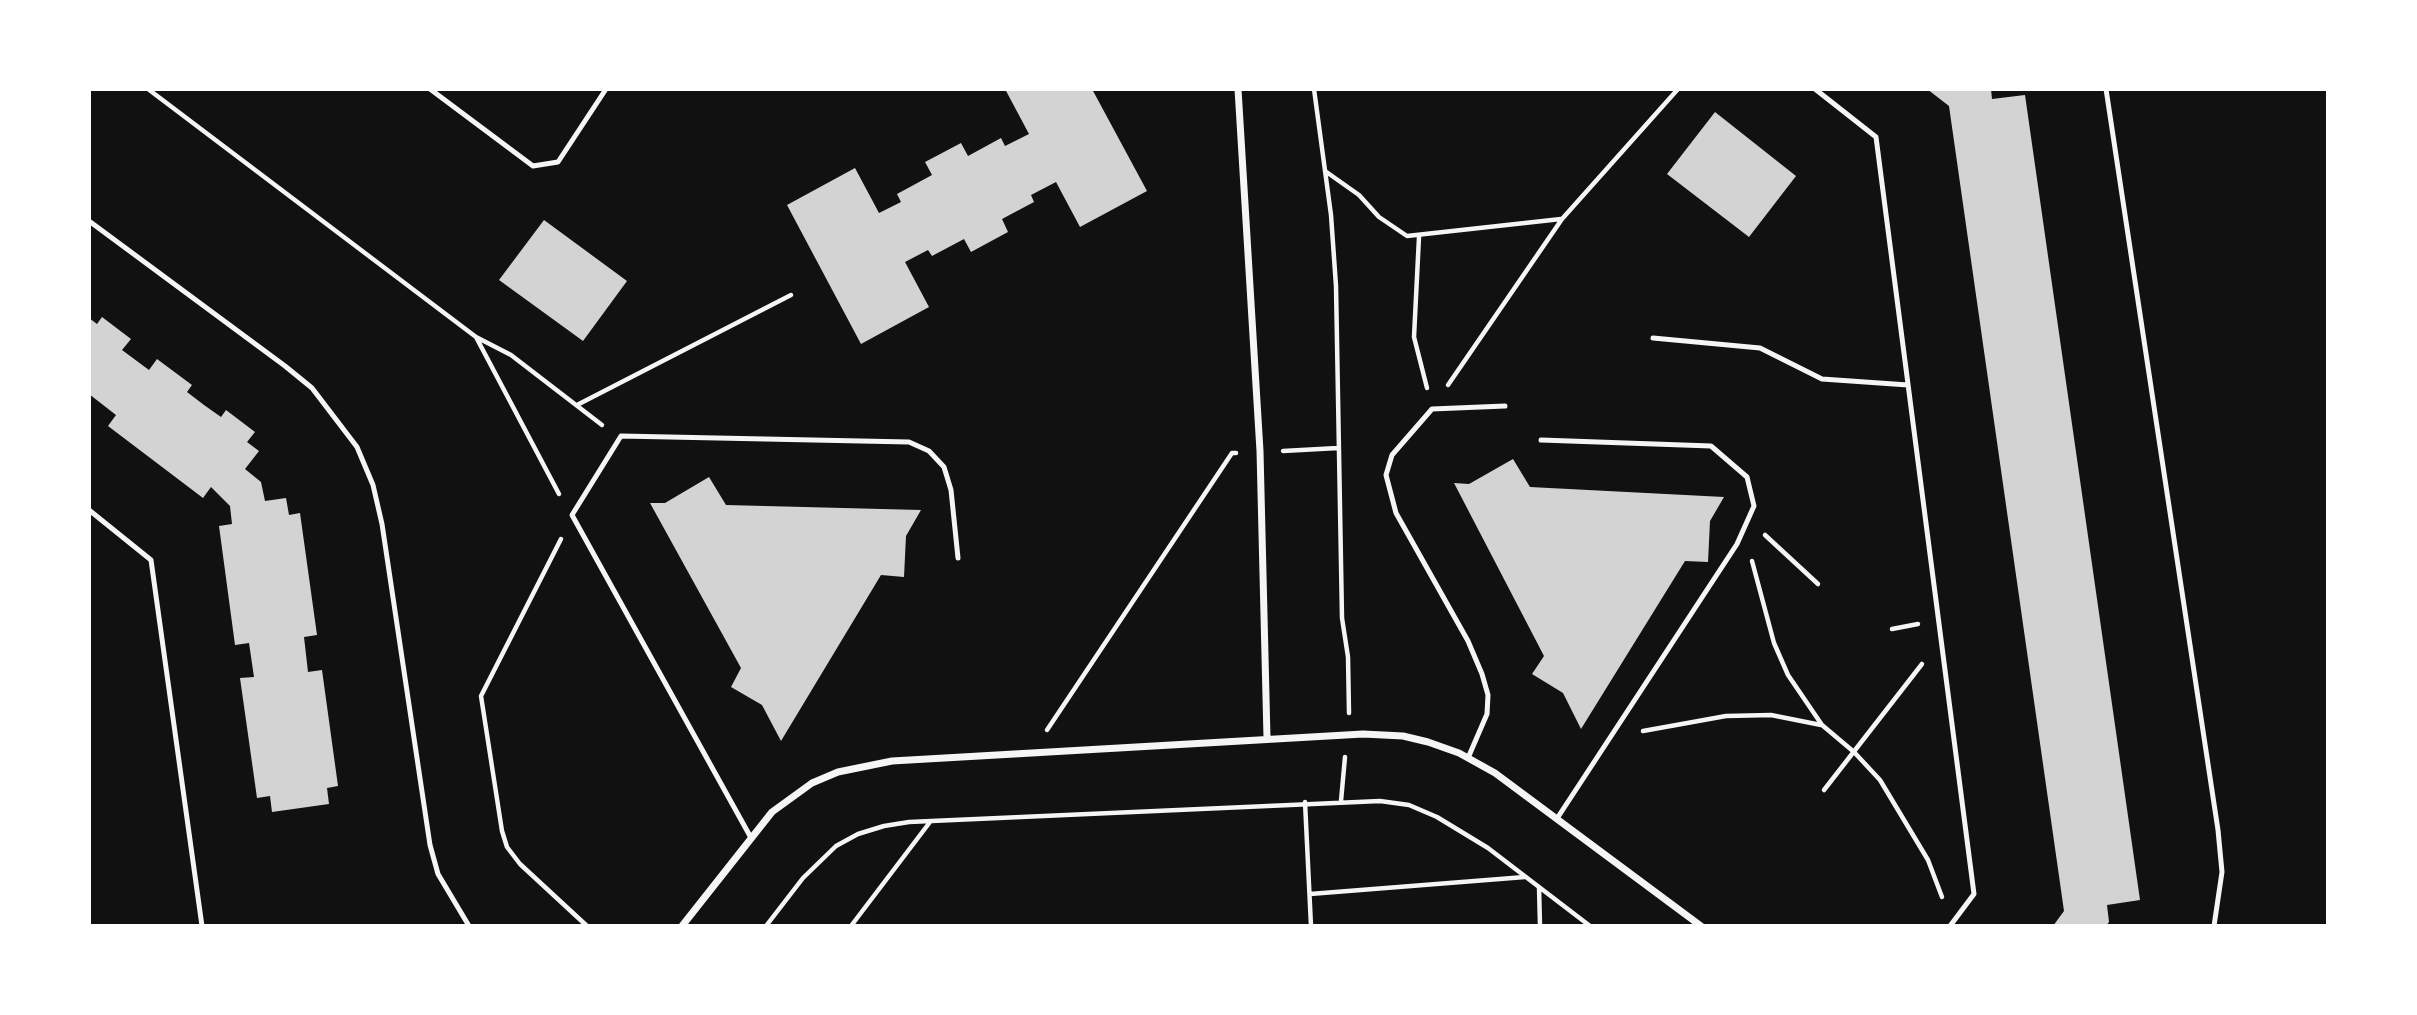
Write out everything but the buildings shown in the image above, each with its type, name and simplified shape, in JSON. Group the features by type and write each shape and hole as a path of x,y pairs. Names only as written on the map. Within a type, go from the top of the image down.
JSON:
{"street":[{"path":"1238,89 1260,452 1267,738"},
{"path":"682,926 750,836 790,797 838,772 892,761 1347,735 1402,736 1428,741 1468,758 1495,773 1558,817 1701,926"}],"lane":[{"path":"430,89 533,166 558,162 606,89"},
{"path":"1815,89 1876,137 1974,894 1950,926"},
{"path":"2105,89 2218,830 2222,872 2214,926"},
{"path":"89,221 312,388 357,447 373,485 382,524 429,845 438,874 469,926"},
{"path":"1653,338 1760,348 1822,379 1908,385"},
{"path":"1468,758 1487,714 1488,695 1482,674 1468,640 1396,513 1386,475 1392,455 1432,409 1505,406"},
{"path":"750,836 572,515 621,436 909,442 929,451 944,467 951,490 958,558"},
{"path":"1541,440 1711,446 1747,477 1754,506 1743,531 1558,817"},
{"path":"89,510 151,559 202,926"}],"path":[{"path":"148,89 476,337 511,355 621,436"},
{"path":"1314,89 1336,286 1342,618 1351,694 1341,801"},
{"path":"1432,409 1562,219 1678,89"},
{"path":"1325,171 1359,195 1395,230 1419,237 1562,219"},
{"path":"1419,237 1414,337 1432,409"},
{"path":"576,405 791,295"},
{"path":"476,337 572,515 481,696 498,810 507,847 520,864 587,926"},
{"path":"1035,752 1054,716 1232,453 1338,448"},
{"path":"1748,519 1818,584"},
{"path":"1743,531 1774,643 1788,675 1822,725 1854,752 1880,780 1928,860 1942,893 1943,904"},
{"path":"1824,790 1941,640"},
{"path":"1606,744 1646,730 1726,716 1771,715 1822,725"},
{"path":"766,926 803,878 836,846 858,834 884,826 930,821 1341,801 1380,801 1409,805 1437,817 1488,848 1591,926"},
{"path":"1305,803 1311,926"},
{"path":"851,926 930,821"},
{"path":"1310,894 1526,877"},
{"path":"1539,887 1540,926"}]}
